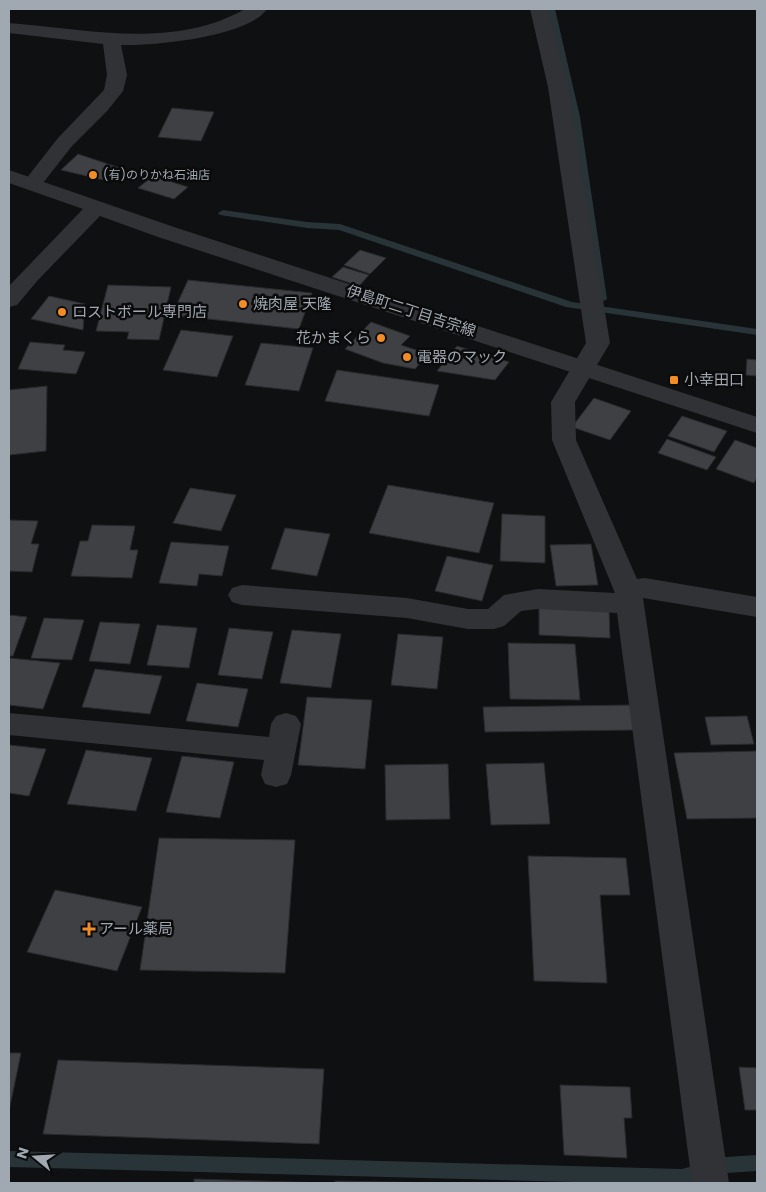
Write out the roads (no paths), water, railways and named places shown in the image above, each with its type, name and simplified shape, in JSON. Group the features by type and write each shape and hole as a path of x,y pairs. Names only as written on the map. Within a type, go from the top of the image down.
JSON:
{"street":[{"path":"9,28 111,39 140,40 211,31 236,21 258,9"},
{"path":"539,9 558,87 598,343 585,368 563,402 564,440 635,593 709,1170"},
{"path":"32,184 65,142 113,91 117,75 111,39"},
{"name":"伊島町二丁目吉宗線","path":"9,176 96,208 757,425"},
{"path":"9,300 30,275 96,208"},
{"path":"242,595 407,608 468,619 494,618 514,602 635,593 757,607"},
{"path":"9,724 280,749"}],"waterway":[{"path":"551,9 575,117 602,299"},
{"path":"223,213 307,225 340,227 570,305 757,332"},
{"path":"9,1159 682,1177 726,1165 757,1163"}],"place":[{"name":"(有)のりかね石油店","path":"93,175"},
{"name":"焼肉屋 天隆","path":"243,304"},
{"name":"ロストボール専門店","path":"62,312"},
{"name":"花かまくら","path":"381,338"},
{"name":"電器のマック","path":"407,357"},
{"name":"小幸田口","path":"674,380"},
{"name":"アール薬局","path":"89,929"}]}
